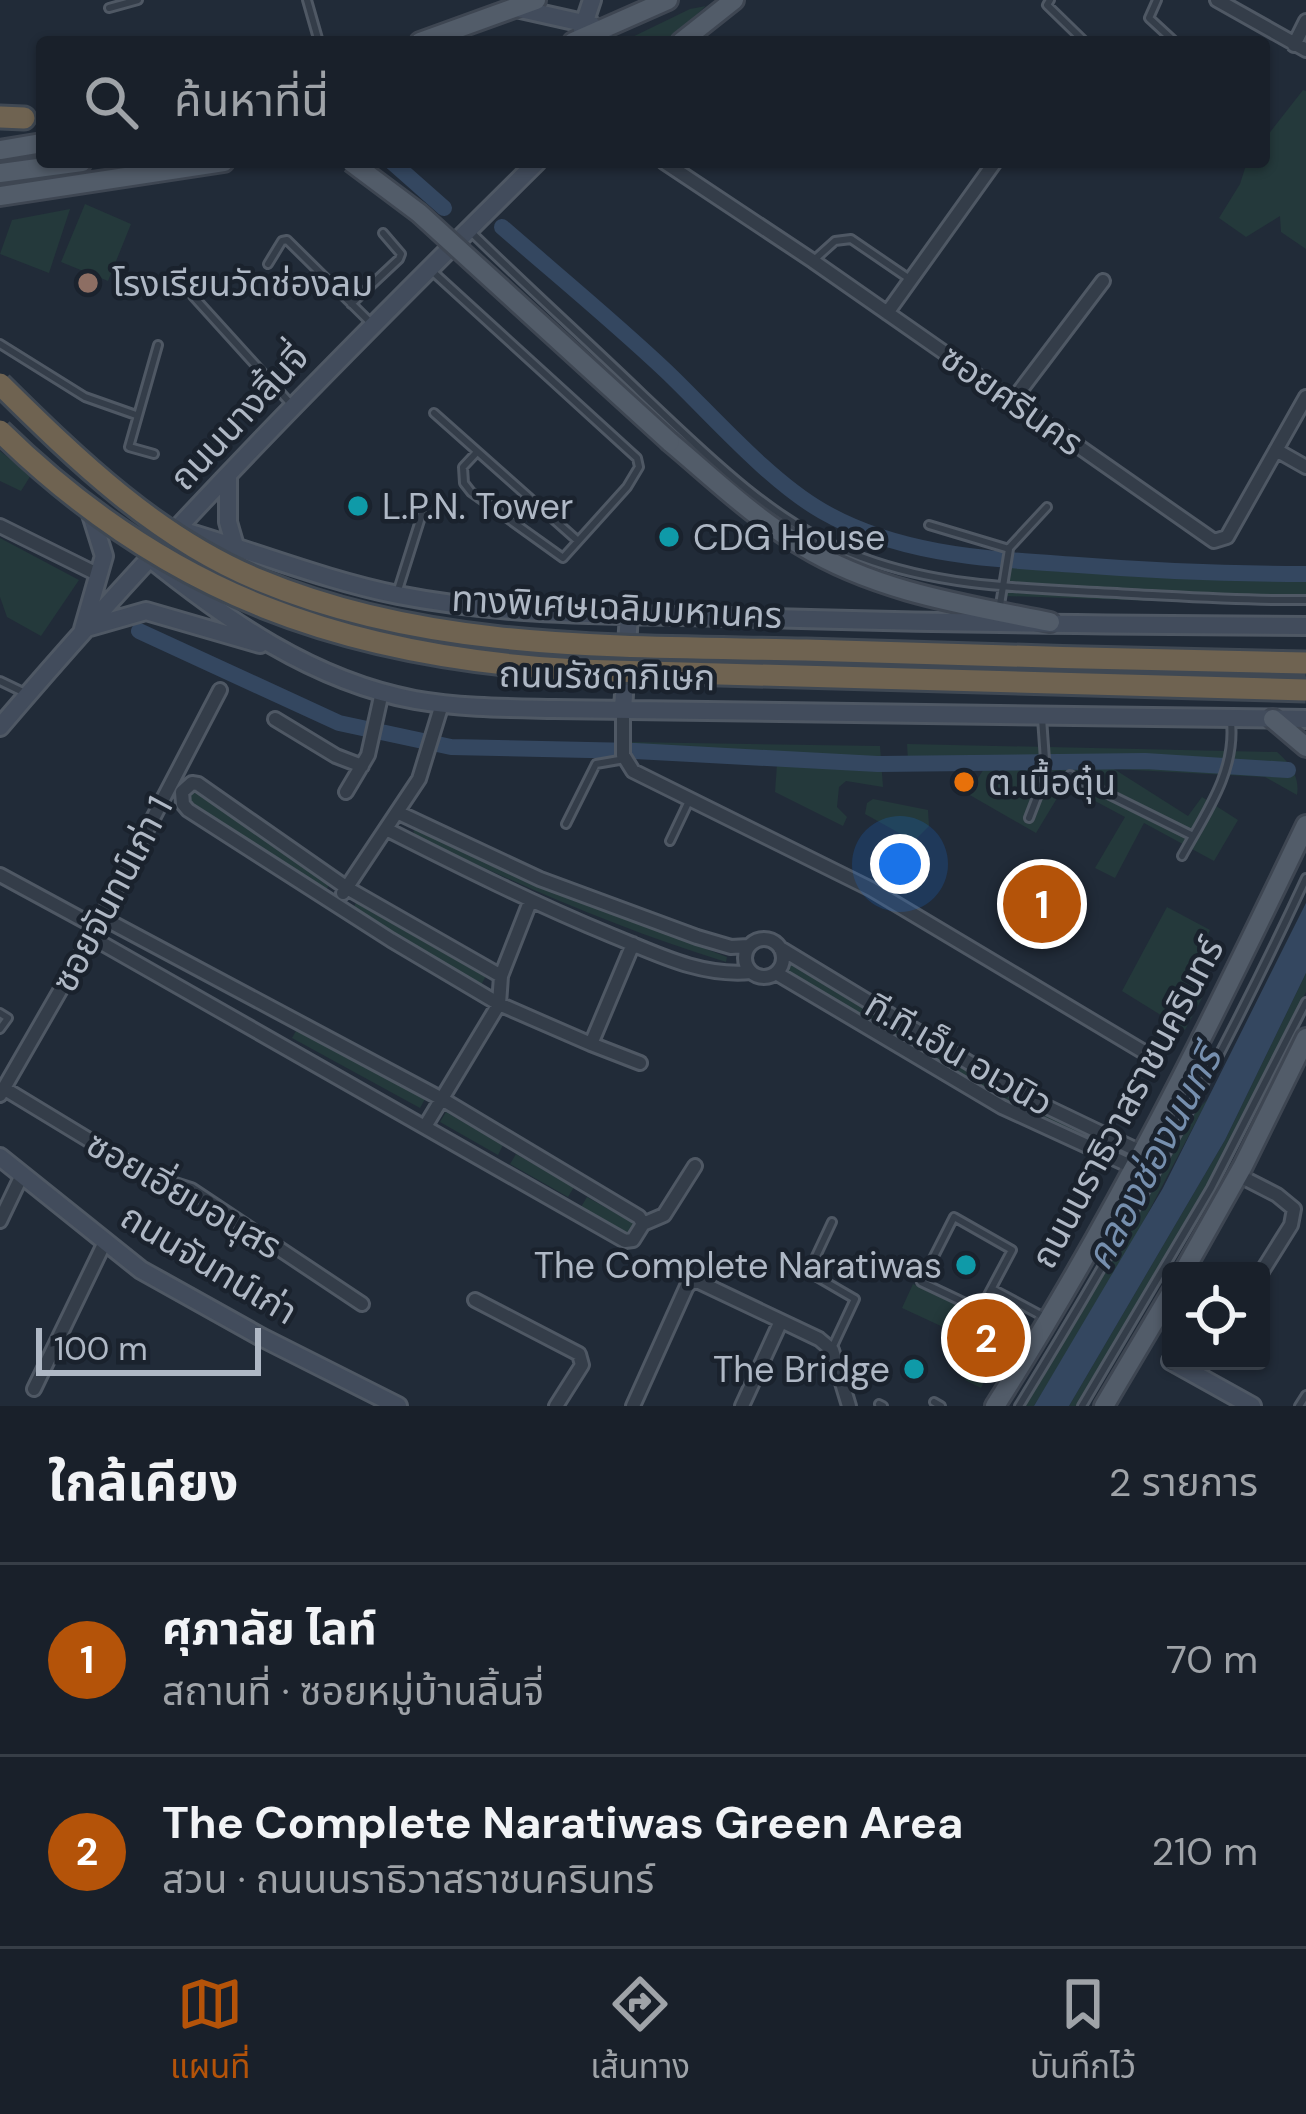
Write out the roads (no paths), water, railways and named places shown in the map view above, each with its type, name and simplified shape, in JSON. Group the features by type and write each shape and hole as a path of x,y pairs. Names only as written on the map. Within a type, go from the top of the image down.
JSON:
{"highway":[{"path":"0,119 33,117"},
{"name":"ทางพิเศษเฉลิมมหานคร","path":"0,384 107,485 206,554 258,580 377,619 533,641 1306,663"},
{"name":"ทางพิเศษเฉลิมมหานคร","path":"0,431 88,508 168,562 241,600 302,624 374,644 512,666 599,671 1306,690"}],"main road":[{"path":"434,36 509,4 536,0"},
{"path":"587,36 592,0"},
{"path":"509,4 587,36 668,0"},
{"path":"689,36 734,0"},
{"path":"0,150 36,144"},
{"path":"0,173 37,168"},
{"path":"0,193 185,168"},
{"path":"359,168 419,213 670,442 787,536 834,553 875,581 1050,622"},
{"name":"ถนนนางลิ้นจี่","path":"0,728 83,630 293,406 531,168"},
{"name":"ถนนรัชดาภิเษก","path":"0,418 150,559 224,615 320,670 382,692 442,704 623,710 1306,719"},
{"path":"228,476 227,523 235,546"},
{"path":"83,630 104,556 88,503"},
{"name":"ถนนรัชดาภิเษก","path":"180,530 397,595 544,614 934,624 1306,626"},
{"path":"83,630 146,611 275,647"},
{"path":"623,710 629,614"},
{"path":"1273,719 1306,747"},
{"name":"ถนนนราธิวาสราชนครินทร์","path":"995,1406 1139,1161 1306,825"},
{"path":"1189,1262 1306,1038"},
{"name":"ถนนจันทน์เก่า","path":"0,1157 141,1270 398,1406"},
{"path":"1104,1406 1162,1309"},
{"path":"1142,1345 1162,1356"},
{"path":"1187,1370 1252,1406"}],"street":[{"path":"1217,0 1263,36"},
{"path":"1270,40 1300,47 1306,21"},
{"name":"ซอยศรีนคร","path":"673,168 813,260 1214,541 1227,537 1306,398"},
{"path":"887,313 991,168"},
{"path":"1013,400 1103,280"},
{"path":"1276,450 1306,467"},
{"path":"0,526 99,575"},
{"name":"ซอยจันทน์เก่า 1","path":"2,1092 96,927 220,691"},
{"path":"346,792 365,761 382,692"},
{"path":"336,904 418,779 442,704"},
{"path":"623,710 624,752 634,771 872,889 1154,1058"},
{"path":"275,719 365,761"},
{"path":"501,976 347,887 199,784 185,787 181,798 188,810 499,1004 640,1063"},
{"name":"ที.ที.เอ็น อเวนิว","path":"399,813 540,879 697,937 731,947 765,939 1139,1161"},
{"path":"407,839 404,827 413,820"},
{"name":"ที.ที.เอ็น อเวนิว","path":"388,830 530,902 687,966 764,977 776,973 1002,1107 1139,1161"},
{"path":"0,875 96,927 288,1016 442,1099 639,1217 643,1224"},
{"path":"426,1125 499,1004 501,976 530,902"},
{"path":"96,927 276,1041 625,1241 635,1238 643,1224 664,1215 695,1166"},
{"path":"591,1044 633,944"},
{"path":"749,946 745,957 751,972"},
{"path":"776,973 783,962 780,947"},
{"path":"276,1041 288,1016"},
{"name":"ซอยเอี่ยมอนุสร","path":"2,1092 150,1177 191,1190 362,1304"},
{"path":"502,1168 515,1143"},
{"path":"0,1221 22,1175"},
{"path":"1238,1175 1294,1209 1292,1225 1268,1262"},
{"path":"571,1209 582,1183"},
{"path":"34,1389 105,1242"},
{"path":"633,1406 690,1282 700,1280 820,1339 832,1350 849,1406"},
{"path":"475,1300 579,1354 583,1365 556,1406"},
{"path":"742,1406 781,1322"}],"lane":[{"path":"110,8 138,0"},
{"path":"308,0 317,36"},
{"path":"1050,0 1047,4 1079,36"},
{"path":"1143,0 1155,3 1149,16 1166,36"},
{"path":"468,230 745,487 834,553 923,575 1001,587 1306,600"},
{"path":"351,304 399,259 383,233"},
{"path":"813,260 835,241 846,238 911,280"},
{"path":"268,263 287,240 372,325"},
{"path":"429,269 637,458 636,475 563,558 471,492 464,483 463,467 477,452"},
{"path":"194,296 293,406"},
{"path":"0,344 86,397 136,415"},
{"path":"154,454 129,447 158,345"},
{"path":"434,413 578,542"},
{"path":"999,611 1008,551 1048,507"},
{"path":"397,595 422,514"},
{"path":"929,525 1008,551"},
{"path":"1253,626 1254,600"},
{"path":"0,681 28,695"},
{"path":"1030,818 1046,774 1042,718"},
{"path":"1181,856 1226,773 1233,746 1231,720"},
{"path":"566,824 596,764 624,752"},
{"path":"1070,775 1193,836"},
{"path":"670,841 689,800"},
{"path":"1019,1406 1194,1106 1306,878"},
{"path":"1082,1406 1211,1187 1306,1002"},
{"path":"0,1012 8,1018 0,1029"},
{"path":"954,1217 1012,1250 994,1290 980,1310 921,1282 954,1217"},
{"path":"832,1222 812,1274 855,1299 832,1350"},
{"path":"994,1290 1049,1320"},
{"path":"1299,1406 1306,1395"}],"water":[{"path":"1306,903 1306,973 1225,1140 1069,1406 1034,1406 1163,1188"}],"waterway":[{"path":"399,168 444,208"},
{"path":"502,227 646,352 782,483 852,526 914,546 979,557 1306,574"},
{"path":"139,631 339,723 451,747 878,764 1145,761 1288,770"}],"place":[{"name":"โรงเรียนวัดช่องลม","path":"88,283"},
{"name":"L.P.N. Tower","path":"358,506"},
{"name":"CDG House","path":"669,537"},
{"name":"ต.เนื้อตุ๋น","path":"964,782"},
{"name":"ศุภาลัย ไลท์","path":"1042,904"},
{"name":"The Complete Naratiwas","path":"966,1265"},
{"name":"The Complete Naratiwas Green Area","path":"986,1338"},
{"name":"The Bridge","path":"914,1369"}],"water label":[{"name":"คลองช่องนนทรี","path":"1153,1158"}]}
